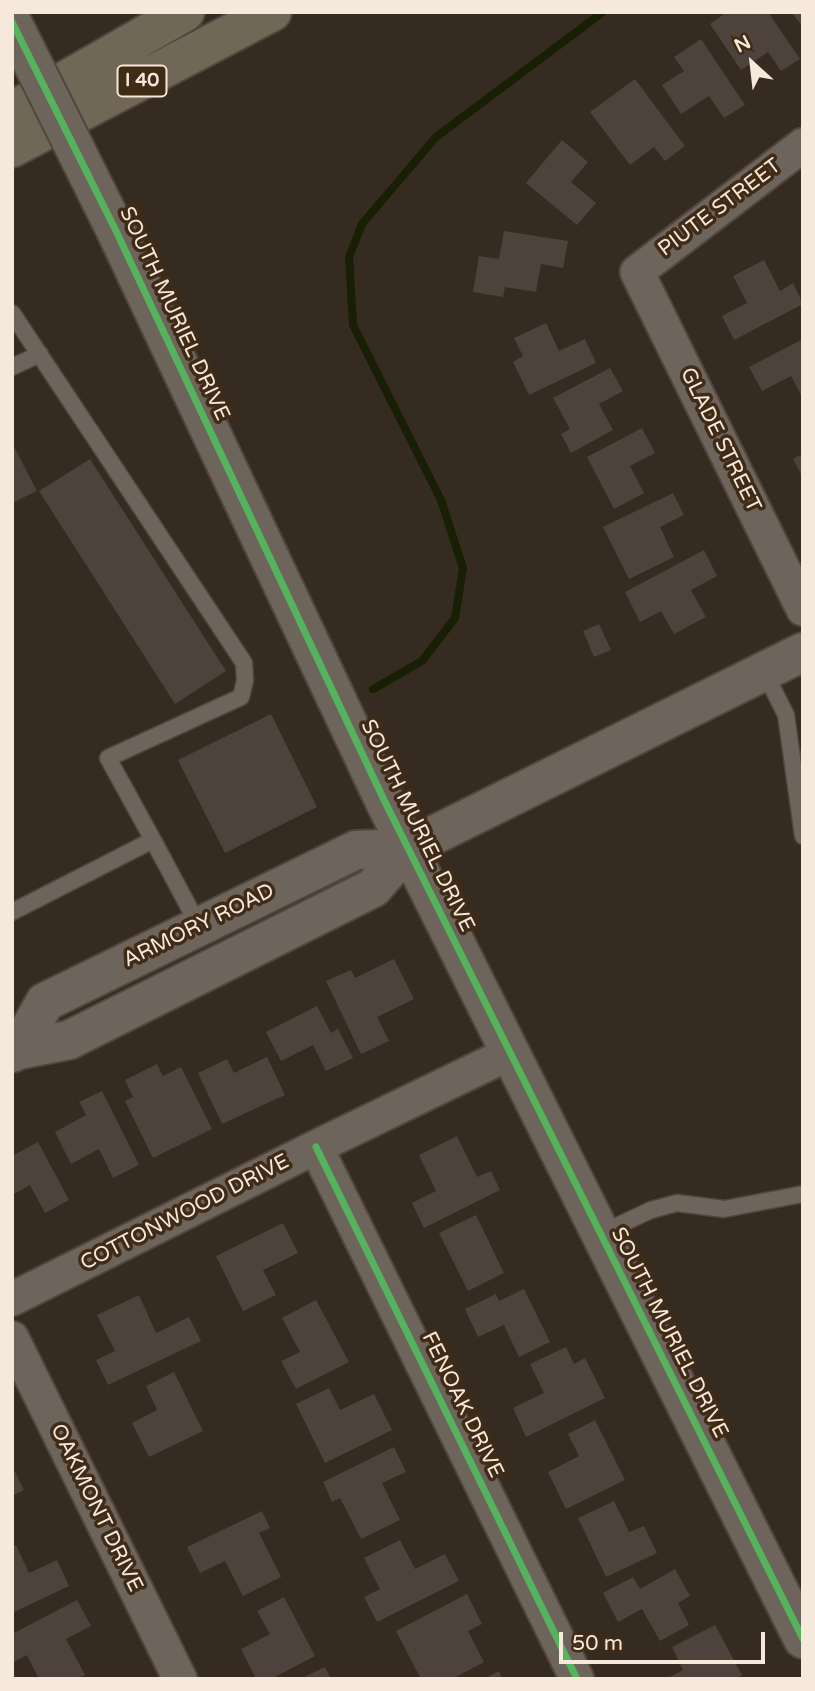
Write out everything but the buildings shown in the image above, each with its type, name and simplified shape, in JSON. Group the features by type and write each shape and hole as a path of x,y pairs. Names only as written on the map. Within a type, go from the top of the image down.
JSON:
{"highway":[{"path":"12,111 185,12"},
{"name":"I 40","path":"12,148 272,12"}],"main road":[{"name":"SOUTH MURIEL DRIVE","path":"12,22 116,231 384,800 803,1639"},
{"name":"ARMORY ROAD","path":"15,1052 69,1040 373,888 408,848 803,652"},
{"name":"ARMORY ROAD","path":"15,1052 45,1002 356,850 408,848"}],"street":[{"name":"PIUTE STREET","path":"637,272 803,145"},
{"name":"GLADE STREET","path":"637,272 803,609"},
{"name":"COTTONWOOD DRIVE","path":"12,1300 510,1053"},
{"name":"FENOAK DRIVE","path":"316,1147 577,1679"},
{"name":"OAKMONT DRIVE","path":"12,1338 180,1679"}],"lane":[{"path":"12,313 244,663 245,681 240,697 108,758 199,926"},
{"path":"12,368 40,354"},
{"path":"764,671 786,715 803,836"},
{"path":"12,912 153,840"},
{"path":"600,1234 651,1210 677,1203 724,1209 803,1194"}],"waterway":[{"path":"373,689 422,661 455,618 463,568 441,500 353,325 349,257 362,224 436,137 603,12"}],"cycle path":[{"path":"12,22 116,231 384,800 803,1639"},
{"path":"316,1147 577,1679"}]}
